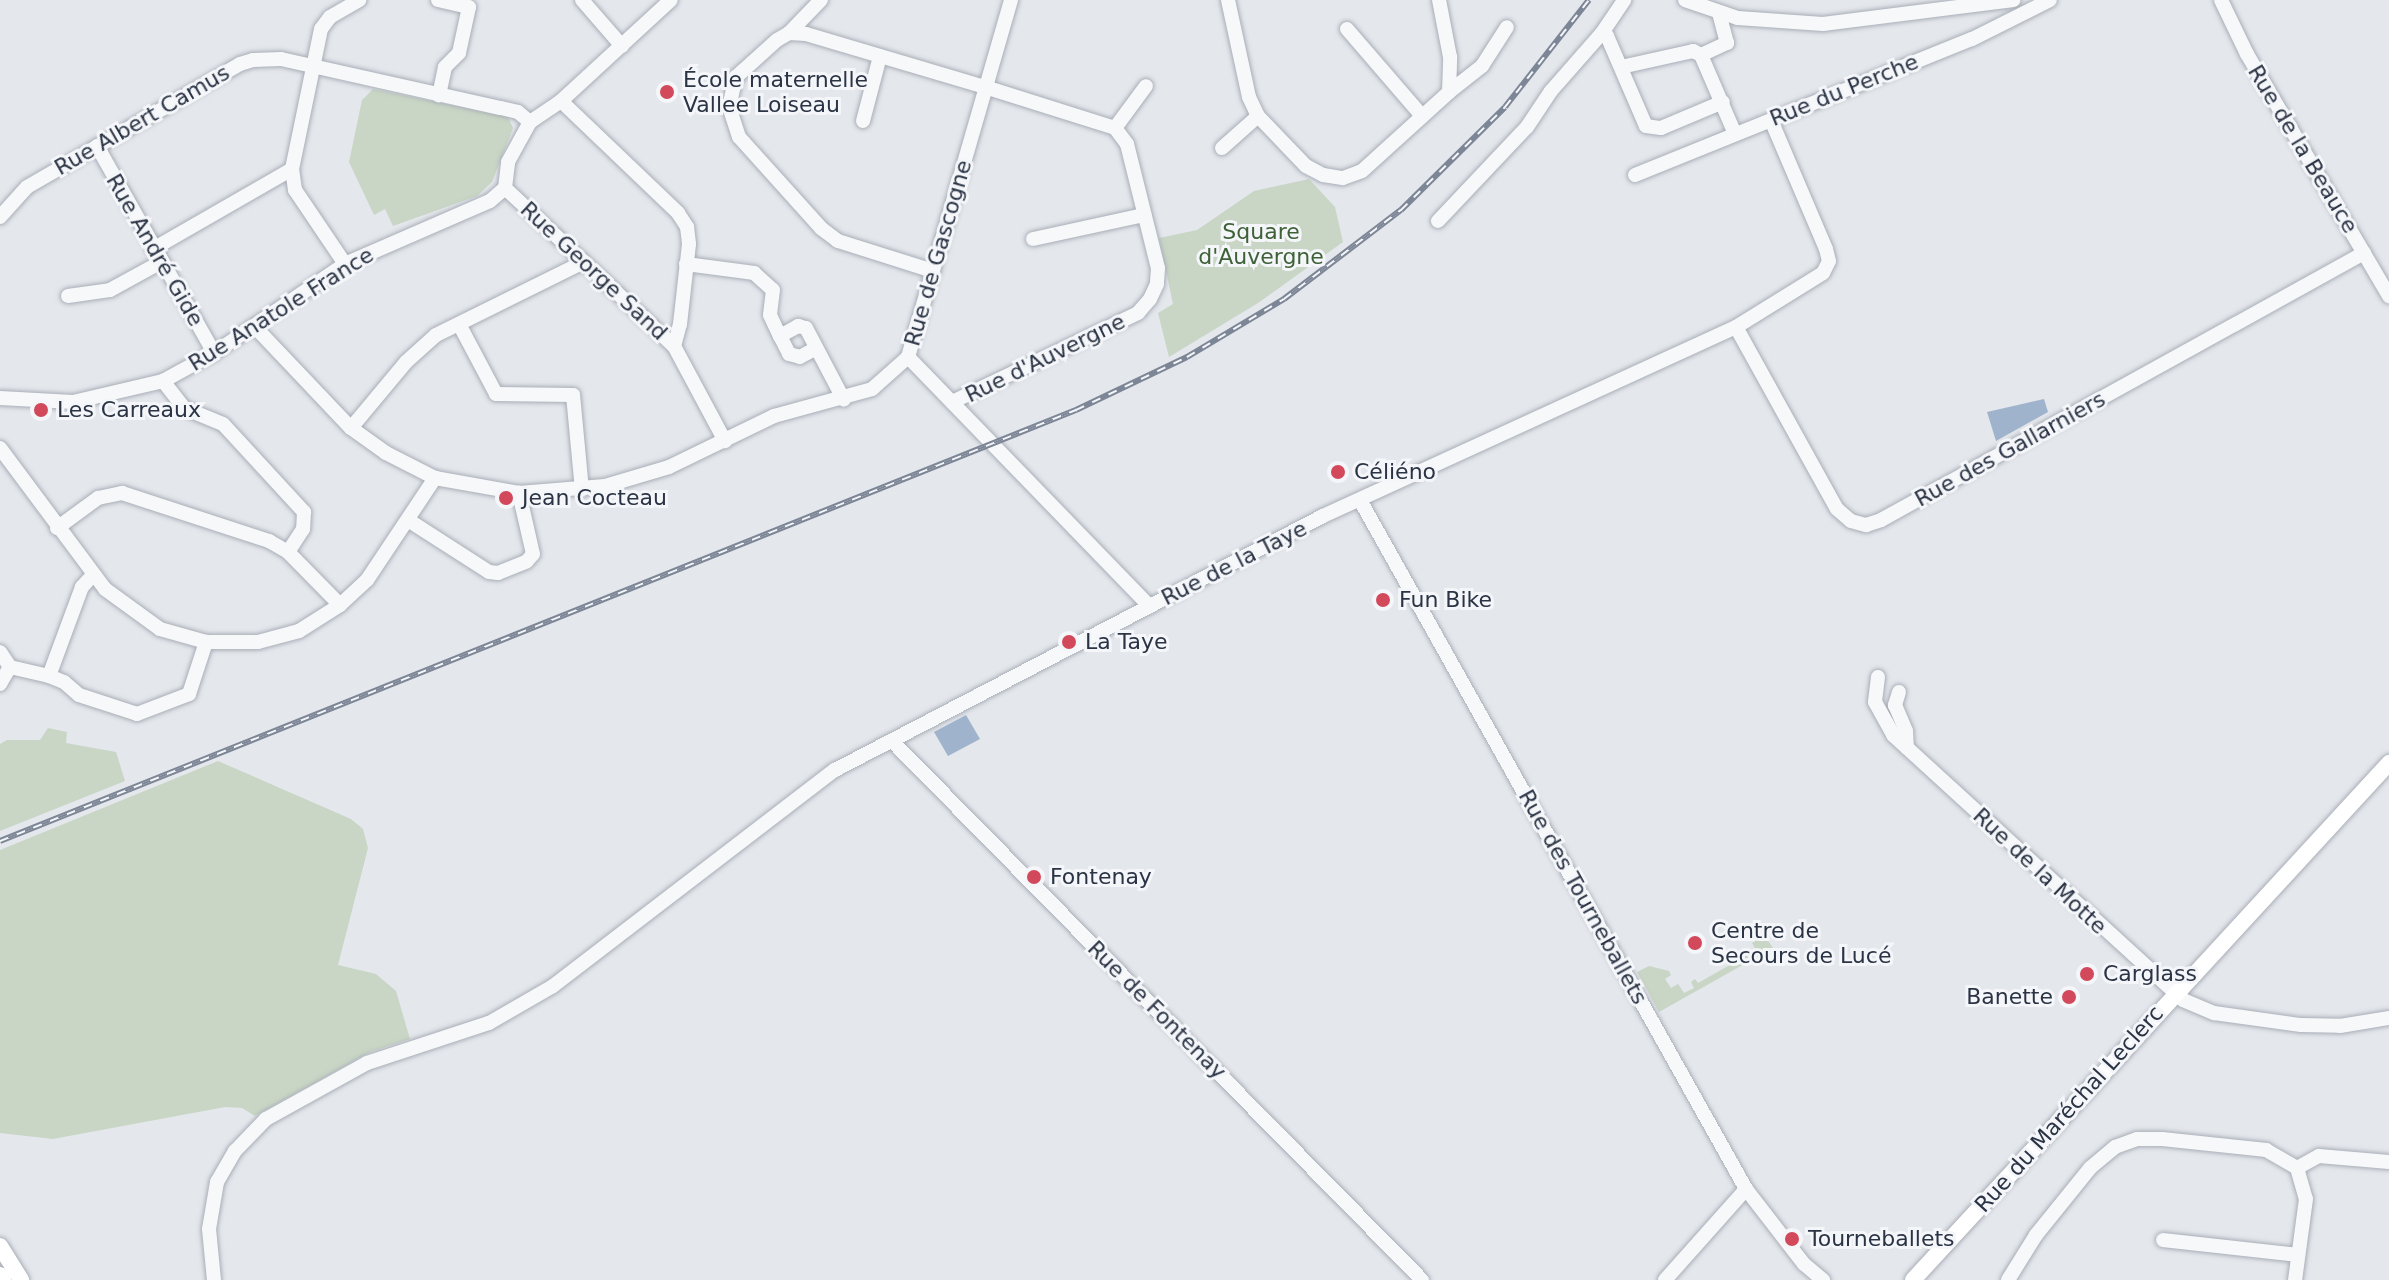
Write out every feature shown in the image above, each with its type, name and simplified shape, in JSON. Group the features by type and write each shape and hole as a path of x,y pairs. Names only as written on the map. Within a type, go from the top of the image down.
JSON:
{"main road":[{"name":"Rue du Maréchal Leclerc","path":"1913,1280 2389,763"},
{"path":"0,1246 21,1280"},
{"path":"0,1275 3,1280"}],"street":[{"path":"345,264 295,190 292,169 324,23 360,0"},
{"path":"438,0 469,7 459,53 445,67 439,95"},
{"path":"582,0 622,46"},
{"path":"505,188 508,162 530,122 561,101 671,0"},
{"path":"821,0 789,33 736,77 729,107 739,137 821,228 838,241 933,271"},
{"name":"Rue de Gascogne","path":"1011,0 908,357 1149,606"},
{"path":"1228,0 1249,97 1258,116 1306,166 1323,175 1343,178 1362,171 1482,66 1507,27"},
{"path":"1439,0 1450,57 1449,92"},
{"path":"1438,221 1527,127 1551,91 1602,33 1624,0"},
{"path":"1685,0 1719,13 1777,23 1823,24 2013,0"},
{"name":"Rue du Perche","path":"1635,175 1972,39 2050,0"},
{"name":"Rue de la Beauce","path":"2221,0 2247,54 2389,296"},
{"path":"1701,55 1727,43 1719,13"},
{"path":"1347,29 1422,116"},
{"path":"789,33 806,34 1115,128 1146,86"},
{"path":"1602,33 1607,36 1646,126 1653,129 1723,102"},
{"path":"1621,67 1693,51 1701,55 1735,134"},
{"path":"863,121 880,56"},
{"name":"Rue Albert Camus","path":"0,217 27,187 240,64 267,58 518,112 530,122"},
{"path":"561,101 678,213 687,227 680,324 674,346"},
{"path":"1222,148 1258,116"},
{"name":"Rue de la Taye","path":"214,1280 209,1229 217,1182 235,1151 266,1119 367,1063 489,1023 553,986 835,770 1360,500 1736,327 1823,273 1829,261 1771,120"},
{"name":"Rue d'Auvergne","path":"952,402 1138,313 1157,284 1158,268 1127,144 1115,128"},
{"name":"Rue André Gide","path":"97,146 214,353"},
{"path":"68,296 110,290 292,169"},
{"name":"Rue George Sand","path":"505,188 674,346 725,441"},
{"name":"Rue Anatole France","path":"0,398 73,402 163,381 255,327 345,264 471,212 505,188"},
{"path":"1033,239 1144,215"},
{"name":"Rue des Gallarniers","path":"1736,327 1837,509 1851,521 1866,525 1881,520 2364,253"},
{"path":"351,428 420,348 436,335 584,262"},
{"path":"686,264 754,273 773,290 770,315 789,354 800,357 816,348"},
{"path":"459,324 496,394 573,395 582,490"},
{"path":"780,336 798,326 806,328 844,400"},
{"path":"255,327 351,428 386,453 435,478 519,493 582,490 640,477 725,441 774,416 844,400 872,389 908,357"},
{"path":"163,381 184,408 223,424 304,512 303,529 288,552"},
{"path":"0,448 92,576 160,629 206,642 258,642 299,631 340,605 367,580 435,478"},
{"path":"57,528 98,498 122,493 269,541 288,552 340,605"},
{"path":"408,520 489,572 498,573 527,561 533,554 519,493"},
{"name":"Rue des Tourneballets","path":"1360,500 1746,1189 1820,1279"},
{"path":"49,676 82,587 92,576"},
{"path":"0,652 10,667 49,676 64,682 79,695 137,714 189,694 206,642"},
{"path":"0,684 10,667"},
{"name":"Rue de la Motte","path":"1878,677 1875,702 1881,719 1907,748 2175,993 2214,1013 2275,1022 2340,1026 2389,1018"},
{"path":"1899,692 1895,705 1906,731 1907,748"},
{"name":"Rue de Fontenay","path":"892,741 1422,1280"},
{"path":"2008,1280 2036,1235 2090,1168 2115,1147 2137,1139 2266,1150 2297,1168 2306,1199 2295,1280"},
{"path":"2297,1168 2319,1156 2389,1162"},
{"path":"1665,1280 1746,1189"},
{"path":"2163,1240 2298,1255"}],"green space":[{"path":"373,89 508,117 513,128 492,182 477,196 393,226 385,209 374,215 349,162 362,100"},
{"name":"Square d'Auvergne","path":"1309,179 1335,207 1343,242 1258,303 1169,357 1158,313 1173,304 1159,238 1197,230 1254,191"},
{"path":"48,728 67,732 66,743 116,752 125,781 0,831 0,744 7,740 40,740"},
{"path":"218,761 351,819 363,829 368,848 338,965 376,974 396,991 410,1039 370,1052 255,1116 242,1108 225,1107 53,1139 0,1133 0,850"},
{"path":"1765,936 1773,948 1659,1012 1637,972 1649,966 1669,971 1671,975 1665,979 1671,988 1678,984 1684,993 1694,988 1691,982 1695,979 1698,983 1756,950 1752,943"}],"water":[{"path":"2044,399 2048,412 1996,441 1987,412"},
{"path":"966,715 980,739 948,756 934,732"}],"railway":[{"path":"0,841 1076,410 1187,357 1284,299 1401,210 1505,107 1589,0"}],"place":[{"name":"École maternelle Vallee Loiseau","path":"667,92"},
{"name":"Les Carreaux","path":"41,410"},
{"name":"Céliéno","path":"1338,472"},
{"name":"Jean Cocteau","path":"506,498"},
{"name":"Fun Bike","path":"1383,600"},
{"name":"La Taye","path":"1069,642"},
{"name":"Fontenay","path":"1034,877"},
{"name":"Centre de Secours de Lucé","path":"1695,943"},
{"name":"Carglass","path":"2087,974"},
{"name":"Banette","path":"2069,997"},
{"name":"Tourneballets","path":"1792,1239"}]}
